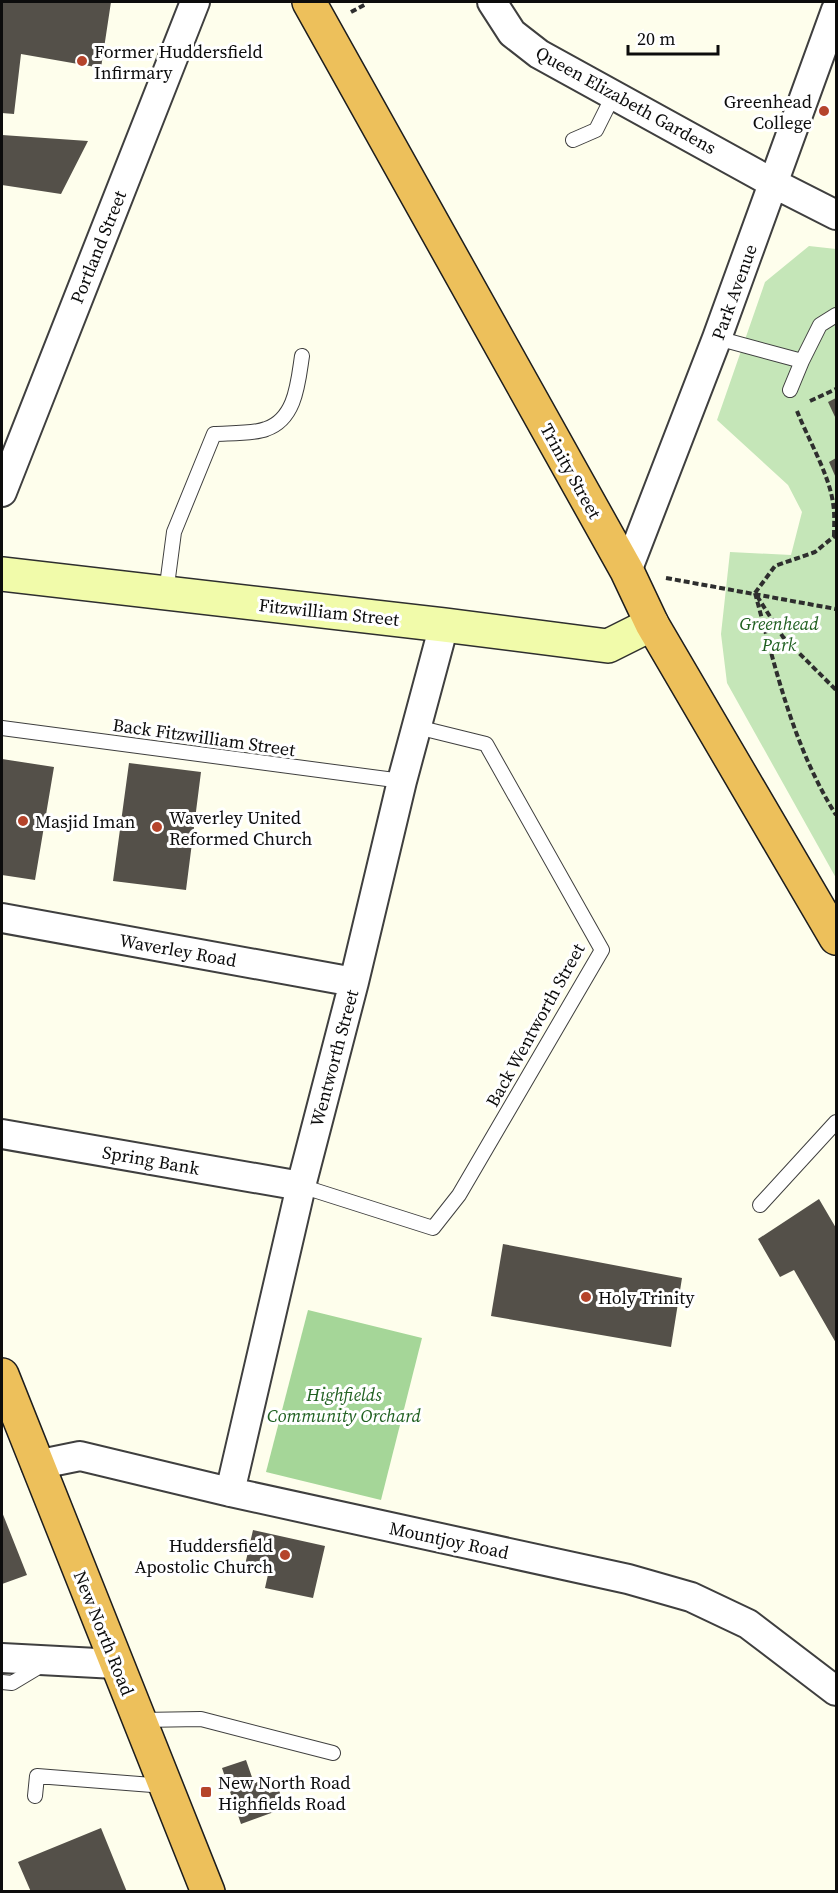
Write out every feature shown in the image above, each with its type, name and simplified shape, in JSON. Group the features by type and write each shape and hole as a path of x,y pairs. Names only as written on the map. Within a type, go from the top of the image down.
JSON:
{"highway":[{"name":"Trinity Street","path":"309,2 627,571 652,624 837,938"},
{"name":"New North Road","path":"2,1374 36,1465 208,1892"}],"street":[{"name":"Portland Street","path":"2,492 195,2"},
{"name":"Queen Elizabeth Gardens","path":"492,2 512,33 539,54 773,183 837,215"},
{"name":"Park Avenue","path":"627,571 717,338 837,10"},
{"name":"Fitzwilliam Street","path":"2,574 608,646 652,624"},
{"name":"Wentworth Street","path":"230,1492 301,1186 354,982 402,781 444,625"},
{"name":"Waverley Road","path":"2,918 354,982"},
{"name":"Spring Bank","path":"2,1134 301,1186"},
{"name":"Mountjoy Road","path":"36,1465 80,1456 230,1492 628,1579 691,1597 747,1624 837,1690"},
{"path":"2,1658 116,1664"}],"lane":[{"path":"573,140 596,130 614,94"},
{"path":"790,390 820,325 837,315"},
{"path":"717,338 802,361"},
{"path":"166,593 174,532 214,434 267,429 285,417 295,397 302,356"},
{"name":"Back Wentworth Street","path":"301,1186 433,1228 459,1195 602,950 486,744 417,727"},
{"name":"Back Fitzwilliam Street","path":"2,728 402,781"},
{"path":"760,1205 837,1122"},
{"path":"2,1682 12,1683 49,1661"},
{"path":"139,1720 201,1719 333,1752"},
{"path":"35,1796 37,1776 165,1786"}],"path":[{"path":"795,407 837,389"},
{"path":"755,593 775,566 814,552 835,536 833,503 817,453 807,437 790,390"},
{"path":"627,571 837,609"},
{"path":"755,593 783,637 837,690"},
{"path":"755,593 788,713 821,790 837,815"}],"green space":[{"name":"Greenhead Park","path":"809,246 836,249 836,878 727,683 721,634 730,552 791,555 802,512 788,485 717,420 765,282"},
{"name":"Highfields Community Orchard","path":"308,1310 422,1338 381,1500 266,1472"}],"building":[{"name":"Former Huddersfield Infirmary","path":"2,2 111,2 101,68 21,54 14,114 2,113"},
{"path":"2,135 88,141 61,194 2,185"},
{"path":"836,398 836,419 828,402"},
{"path":"836,458 836,478 829,462"},
{"name":"Masjid Iman","path":"2,759 54,767 35,880 2,875"},
{"name":"Waverley United Reformed Church","path":"129,763 201,772 186,890 113,881"},
{"path":"819,1199 836,1228 836,1343 794,1270 780,1277 758,1239"},
{"name":"Holy Trinity","path":"503,1244 682,1278 671,1347 491,1316"},
{"path":"2,1512 27,1575 2,1584"},
{"name":"Huddersfield Apostolic Church","path":"253,1530 325,1546 313,1598 265,1588 269,1570 245,1565"},
{"path":"246,1760 254,1783 264,1780 269,1793 279,1790 285,1808 241,1824 222,1768"},
{"path":"101,1828 127,1892 31,1892 18,1862"}],"place":[{"name":"Former Huddersfield Infirmary","path":"82,61"},
{"name":"Greenhead College","path":"824,111"},
{"name":"Masjid Iman","path":"23,821"},
{"name":"Waverley United Reformed Church","path":"157,827"},
{"name":"Holy Trinity","path":"586,1297"},
{"name":"Huddersfield Apostolic Church","path":"285,1555"},
{"name":"New North Road Highfields Road","path":"206,1792"}]}
